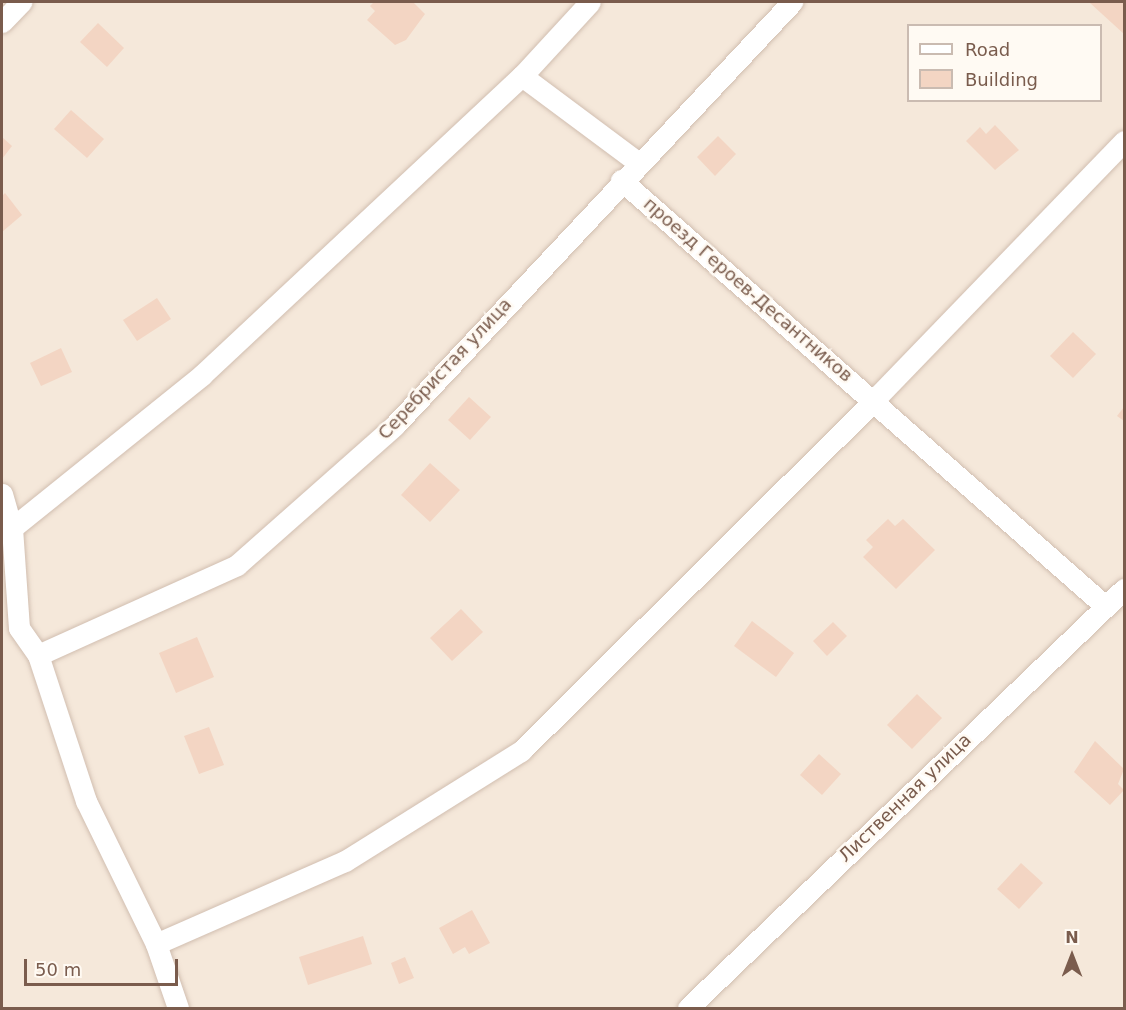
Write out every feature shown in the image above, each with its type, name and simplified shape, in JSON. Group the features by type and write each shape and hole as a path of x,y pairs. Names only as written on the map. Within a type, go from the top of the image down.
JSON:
{"street":[{"path":"2,22 21,2"},
{"path":"12,528 202,375 522,76 590,2"},
{"name":"Серебристая улица","path":"38,655 237,565 394,426 636,161 792,2"},
{"path":"522,76 636,161"},
{"path":"156,944 345,861 521,751 874,400 1125,141"},
{"name":"проезд Героев-Десантников","path":"621,180 874,400 1104,605"},
{"path":"2,494 12,528 10,631 38,655 86,801 156,944 178,1008"},
{"name":"Лиственная улица","path":"688,1008 1104,605 1125,589"}],"shaded area":[{"path":"2,2 1124,2 1124,1008 2,1008"}],"building":[{"path":"374,2 413,2 425,14 406,40 395,45 367,20 375,11 370,6"},
{"path":"1124,2 1124,34 1090,3"},
{"path":"98,23 124,48 107,67 80,42"},
{"path":"71,110 104,139 87,158 54,129"},
{"path":"995,125 1019,150 995,170 966,141 980,127 986,134"},
{"path":"718,136 736,154 715,176 697,157"},
{"path":"2,137 12,146 2,159"},
{"path":"5,193 22,215 2,232 2,196"},
{"path":"157,298 171,319 137,341 123,320"},
{"path":"1073,332 1096,354 1073,378 1050,356"},
{"path":"61,348 72,372 41,386 30,363"},
{"path":"469,397 491,417 470,440 448,420"},
{"path":"1124,407 1124,421 1117,416"},
{"path":"430,463 460,490 430,522 401,495"},
{"path":"888,519 895,526 903,519 935,550 896,589 863,557 873,547 866,540"},
{"path":"461,609 483,632 452,661 430,638"},
{"path":"752,621 794,653 776,677 734,646"},
{"path":"833,622 847,636 827,656 813,641"},
{"path":"197,637 214,677 176,693 159,653"},
{"path":"917,694 942,718 912,749 887,725"},
{"path":"209,727 224,765 199,774 184,736"},
{"path":"1095,741 1124,769 1118,784 1124,790 1110,805 1074,772"},
{"path":"819,754 841,774 822,795 800,775"},
{"path":"1021,863 1043,883 1019,909 997,889"},
{"path":"472,910 490,943 469,954 465,947 453,954 439,928"},
{"path":"363,936 372,964 308,985 299,957"},
{"path":"405,957 414,978 399,984 391,963"}]}
